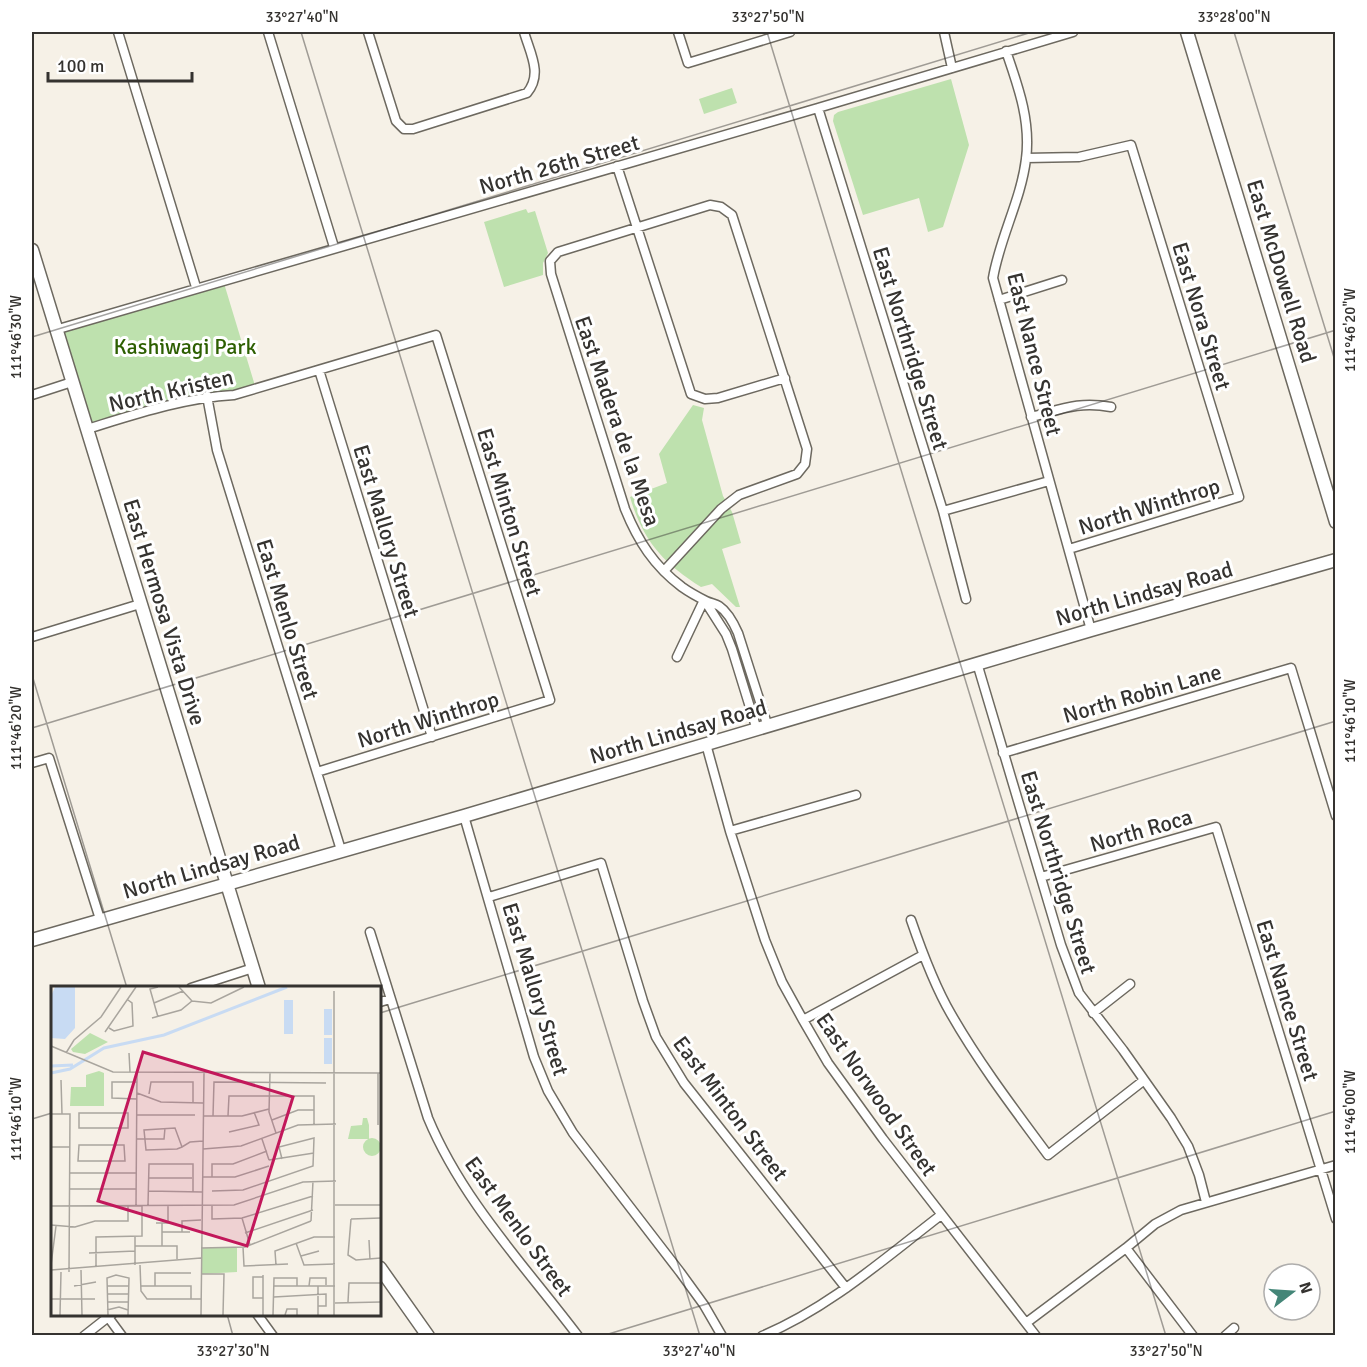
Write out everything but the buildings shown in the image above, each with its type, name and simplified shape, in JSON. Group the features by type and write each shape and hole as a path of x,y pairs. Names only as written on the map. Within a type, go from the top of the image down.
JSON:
{"main road":[{"name":"East McDowell Road","path":"1187,32 1335,522"},
{"name":"East Hermosa Vista Drive","path":"32,249 34,267 87,429 259,986"},
{"name":"North Lindsay Road","path":"32,940 465,816 977,663 1335,560"},
{"path":"381,1269 425,1334"}],"street":[{"path":"118,32 196,287"},
{"path":"268,32 334,247"},
{"path":"368,32 396,121 404,129 412,129 527,93 535,84 536,74 524,32"},
{"path":"678,32 688,63 790,32"},
{"path":"944,32 952,68"},
{"name":"North 26th Street","path":"55,330 1073,32"},
{"name":"East Nance Street","path":"1006,51 1022,100 1027,128 1026,158 1014,205 997,256 993,278 1090,630"},
{"name":"East Northridge Street","path":"818,108 943,511 966,599"},
{"name":"East Nora Street","path":"1026,158 1078,157 1131,145 1239,497"},
{"path":"617,166 690,394 705,399 718,398 785,378"},
{"path":"637,228 710,205 721,207 732,215 807,449 805,464 797,474 739,495 721,509 664,571"},
{"name":"East Madera de la Mesa","path":"637,228 558,252 550,261 551,274 625,509 635,533 647,553 664,571 683,587 704,600 726,634 762,728"},
{"path":"999,300 1062,279"},
{"name":"North Kristen","path":"87,429 149,410 207,396 234,395 436,335"},
{"name":"East Minton Street","path":"436,335 550,700"},
{"name":"East Mallory Street","path":"319,370 432,737"},
{"path":"32,395 72,382"},
{"name":"East Menlo Street","path":"207,396 217,450 341,850"},
{"path":"1031,417 1068,407 1091,404 1111,407"},
{"path":"943,511 1049,481"},
{"name":"North Winthrop","path":"1069,549 1239,497"},
{"path":"677,657 704,600"},
{"path":"32,637 140,604"},
{"name":"East Northridge Street","path":"977,663 1069,968 1079,993 1171,1118 1188,1146 1206,1202"},
{"name":"North Robin Lane","path":"1004,753 1291,668 1335,816"},
{"name":"North Winthrop","path":"317,772 550,700"},
{"name":"East Norwood Street","path":"706,744 730,831 765,940 782,982 803,1020 828,1063 941,1215 1036,1335"},
{"path":"32,763 49,758 100,919"},
{"path":"730,831 856,795"},
{"name":"East Mallory Street","path":"465,816 534,1057 548,1091 573,1133 680,1272 722,1335"},
{"name":"East Nance Street","path":"1216,827 1335,1219"},
{"name":"North Roca","path":"1041,877 1216,827"},
{"name":"East Minton Street","path":"489,897 601,863 656,1036 684,1083 846,1288"},
{"path":"911,920 922,955 950,1012 987,1072 1048,1155 1143,1081"},
{"name":"East Menlo Street","path":"370,932 428,1118 449,1161 476,1205 573,1334"},
{"path":"803,1020 922,955"},
{"path":"194,986 253,968"},
{"path":"1093,1013 1130,984"},
{"path":"381,1002 390,999"},
{"path":"1026,1323 1155,1224 1181,1210 1335,1165"},
{"path":"762,1335 779,1332 846,1288 941,1215"},
{"path":"1126,1248 1193,1335"},
{"path":"84,1335 110,1316 122,1335"},
{"path":"259,1316 273,1335"},
{"path":"1225,1335 1234,1328"}],"green space":[{"path":"951,79 969,145 943,227 928,232 919,198 863,215 833,121 834,115"},
{"path":"732,88 737,103 704,114 699,99"},
{"path":"526,209 528,213 535,211 548,253 543,263 543,275 504,287 484,222"},
{"name":"Kashiwagi Park","path":"223,280 256,389 207,396 87,429 55,330"},
{"path":"693,405 704,408 702,420 723,496 732,512 741,543 722,549 740,607 736,607 712,584 701,587 665,560 641,526 630,497 667,483 659,454"}]}
